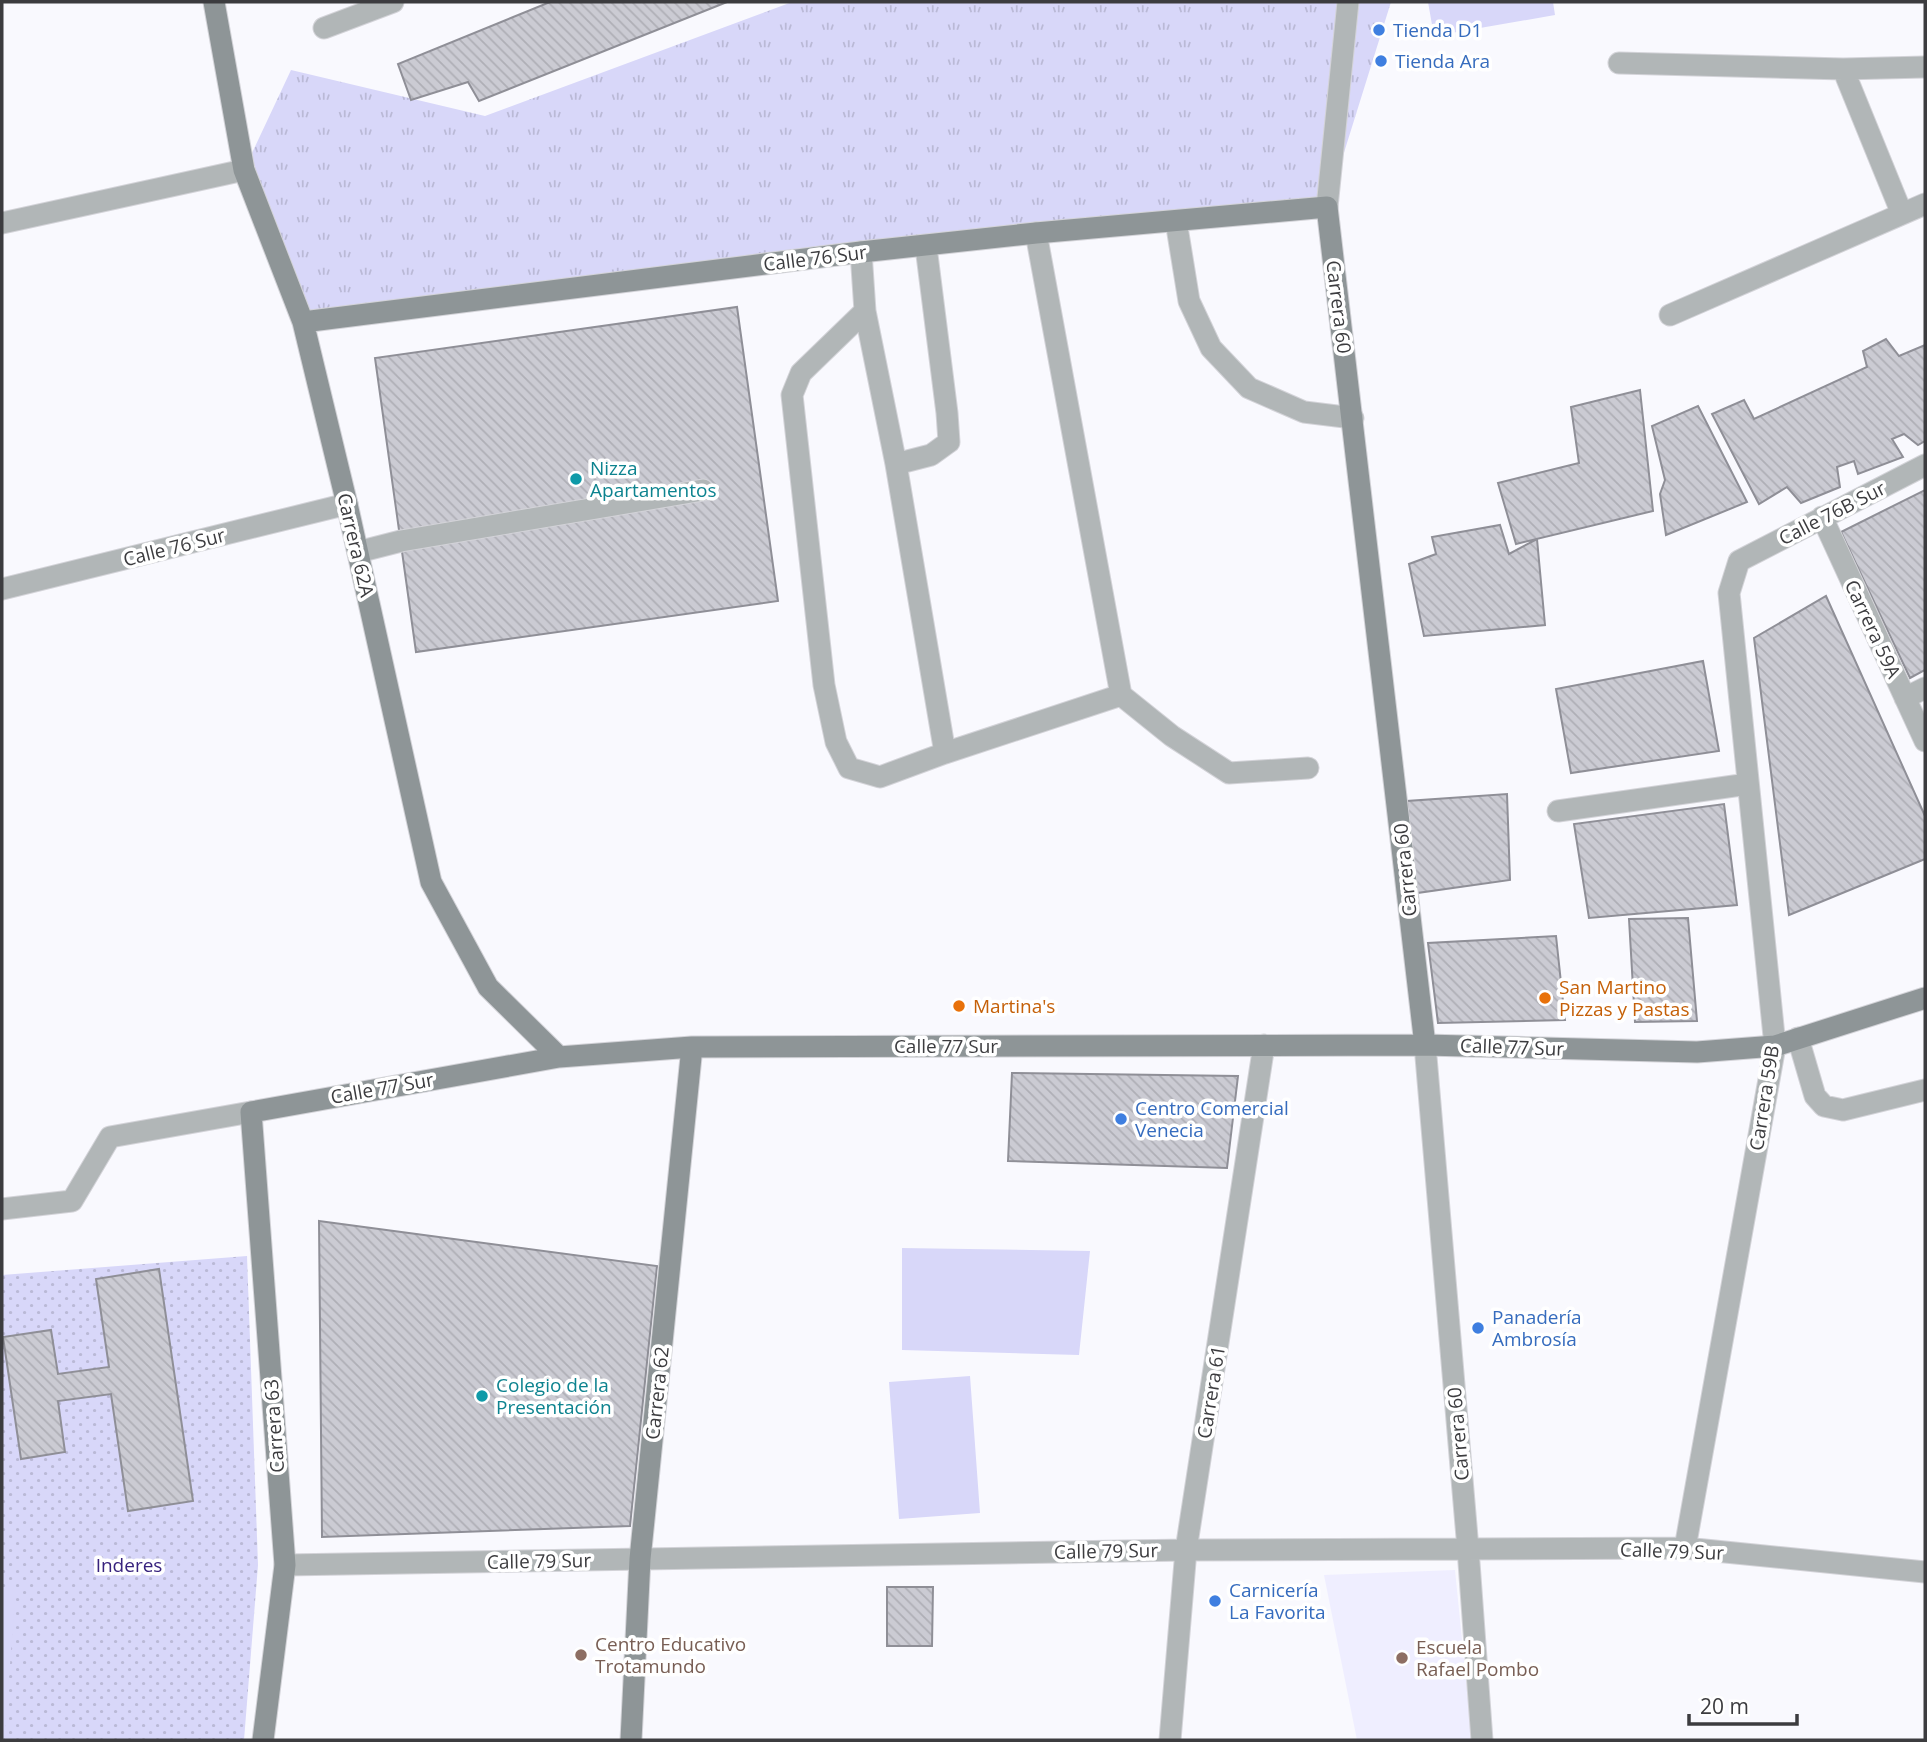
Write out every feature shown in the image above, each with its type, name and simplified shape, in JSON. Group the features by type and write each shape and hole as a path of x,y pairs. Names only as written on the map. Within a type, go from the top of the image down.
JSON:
{"street":[{"name":"Carrera 62A","path":"214,2 244,170 303,322 358,552 431,882 488,987 558,1057"},
{"path":"324,28 393,2"},
{"name":"Carrera 60","path":"1348,2 1327,207 1425,1045 1482,1740"},
{"path":"1619,63 1843,69 1925,68"},
{"path":"1843,69 1902,214"},
{"path":"2,223 244,170"},
{"path":"1670,315 1925,204"},
{"name":"Calle 76 Sur","path":"303,322 861,252 1327,207"},
{"path":"1175,220 1189,301 1211,348 1249,388 1304,412 1353,418"},
{"path":"1036,233 1121,695 1172,736 1229,773 1308,768"},
{"path":"895,464 931,455 949,442 926,247"},
{"path":"861,252 865,312 895,464 945,753"},
{"path":"865,312 801,373 792,395 824,685 835,742 849,768 880,777 1121,695"},
{"name":"Calle 76B Sur","path":"1740,561 1925,465"},
{"path":"358,552 401,541 703,489"},
{"name":"Calle 76 Sur","path":"2,589 347,504"},
{"name":"Carrera 59A","path":"1822,517 1925,741"},
{"name":"Carrera 59B","path":"1685,1548 1775,1046 1729,593 1740,561"},
{"path":"1905,698 1925,688"},
{"path":"1558,811 1748,784"},
{"name":"Calle 77 Sur","path":"2,1209 72,1201 110,1137 558,1057 692,1047 1425,1045 1697,1052 1775,1046 1925,998"},
{"path":"1798,1038 1815,1096 1824,1106 1843,1110 1925,1090"},
{"name":"Carrera 61","path":"1170,1740 1186,1550 1264,1045"},
{"name":"Carrera 62","path":"631,1740 640,1559 692,1047"},
{"name":"Carrera 63","path":"251,1112 285,1566 263,1740"},
{"name":"Calle 79 Sur","path":"285,1566 1186,1550 1685,1548 1925,1572"}],"shaded area":[{"name":"Escuela Rafael Pombo","path":"1455,1570 1472,1740 1357,1740 1324,1575"}],"green space":[{"path":"792,2 1391,2 1327,207 303,322 244,170 291,70 485,116"},
{"path":"1428,2 1553,2 1555,15 1434,36"},
{"path":"902,1248 1090,1251 1079,1355 902,1350"},
{"name":"Inderes","path":"247,1256 258,1565 244,1740 2,1740 2,1275"},
{"path":"970,1376 980,1513 899,1519 889,1382"},
{"path":"2,1588 16,1589 4,1740 2,1740"}],"building":[{"path":"550,2 727,2 479,101 468,82 411,100 398,64"},
{"name":"Nizza Apartamentos","path":"737,307 778,601 416,652 375,358"},
{"path":"1886,339 1899,356 1925,345 1925,441 1918,445 1904,434 1892,439 1903,457 1858,474 1854,461 1837,467 1840,487 1801,503 1787,487 1759,504 1712,414 1744,400 1754,419 1867,367 1863,351"},
{"path":"1640,390 1653,511 1516,544 1498,483 1579,463 1571,407"},
{"path":"1698,406 1747,502 1666,535 1660,494 1665,480 1652,426"},
{"path":"1925,490 1925,670 1910,678 1841,532"},
{"path":"1500,525 1509,554 1537,539 1545,625 1424,636 1409,564 1436,554 1432,537"},
{"path":"1826,596 1925,816 1925,859 1789,915 1754,638"},
{"path":"1703,661 1719,751 1571,773 1556,689"},
{"path":"1507,794 1510,880 1417,893 1407,801"},
{"path":"1724,804 1737,905 1589,918 1574,824"},
{"path":"1688,918 1697,1021 1635,1022 1629,919"},
{"path":"1556,936 1565,1020 1438,1023 1428,943"},
{"name":"Centro Comercial Venecia","path":"1012,1073 1238,1076 1227,1168 1008,1161"},
{"name":"Colegio de la Presentación","path":"319,1221 657,1266 630,1526 322,1537"},
{"path":"159,1269 193,1501 128,1511 111,1394 58,1401 65,1452 21,1459 3,1337 51,1330 58,1374 109,1367 96,1279"},
{"path":"887,1587 933,1587 932,1646 887,1646"}],"place":[{"name":"Tienda D1","path":"1379,30"},
{"name":"Tienda Ara","path":"1381,61"},
{"name":"Nizza Apartamentos","path":"576,479"},
{"name":"San Martino Pizzas y Pastas","path":"1545,998"},
{"name":"Martina's","path":"959,1006"},
{"name":"Centro Comercial Venecia","path":"1121,1119"},
{"name":"Panadería Ambrosía","path":"1478,1328"},
{"name":"Colegio de la Presentación","path":"482,1396"},
{"name":"Carnicería La Favorita","path":"1215,1601"},
{"name":"Centro Educativo Trotamundo","path":"581,1655"},
{"name":"Escuela Rafael Pombo","path":"1402,1658"}]}
